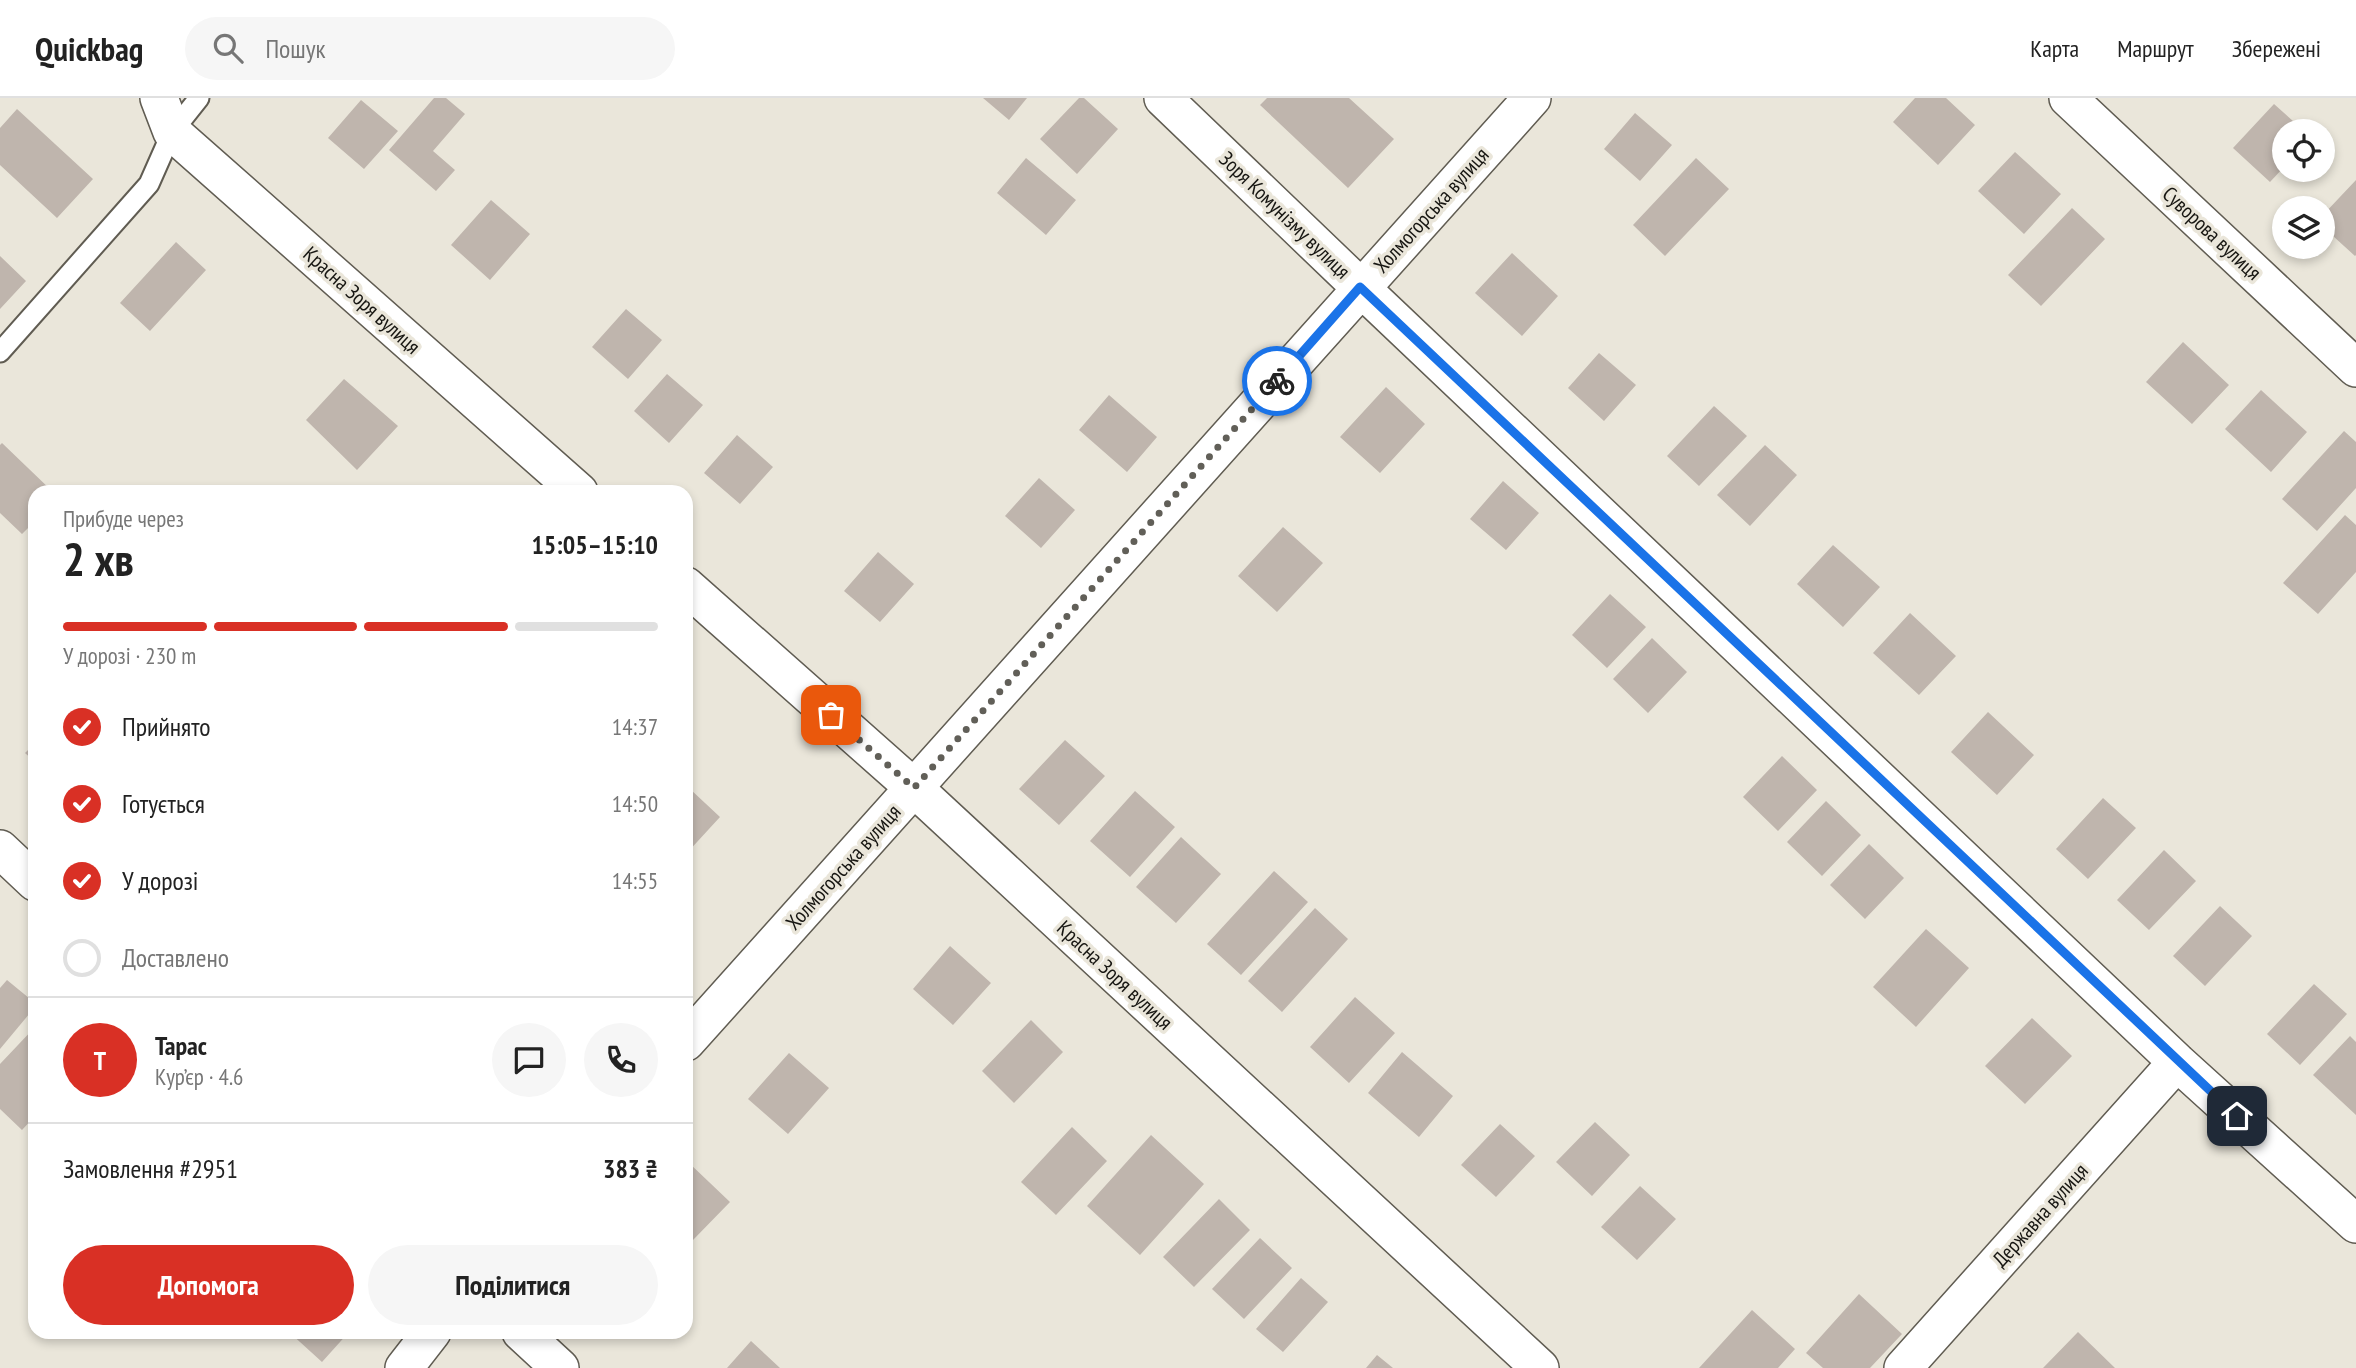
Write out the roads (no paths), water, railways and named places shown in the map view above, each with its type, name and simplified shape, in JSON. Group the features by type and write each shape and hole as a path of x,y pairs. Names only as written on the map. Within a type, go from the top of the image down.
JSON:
{"street":[{"name":"Красна Зоря вулиця","path":"159,98 172,132 571,485"},
{"name":"Зоря Комунізму вулиця","path":"1163,98 2178,1062 2356,1224"},
{"name":"Холмогорська вулиця","path":"693,1034 1532,98"},
{"name":"Суворова вулиця","path":"2068,98 2356,368"},
{"name":"Красна Зоря вулиця","path":"693,592 914,788 1540,1368"},
{"path":"0,849 28,875"},
{"name":"Державна вулиця","path":"1903,1368 2178,1062"},
{"path":"404,1368 427,1339"},
{"path":"529,1339 560,1368"}],"lane":[{"path":"0,352 149,184 172,132 200,98"}]}
